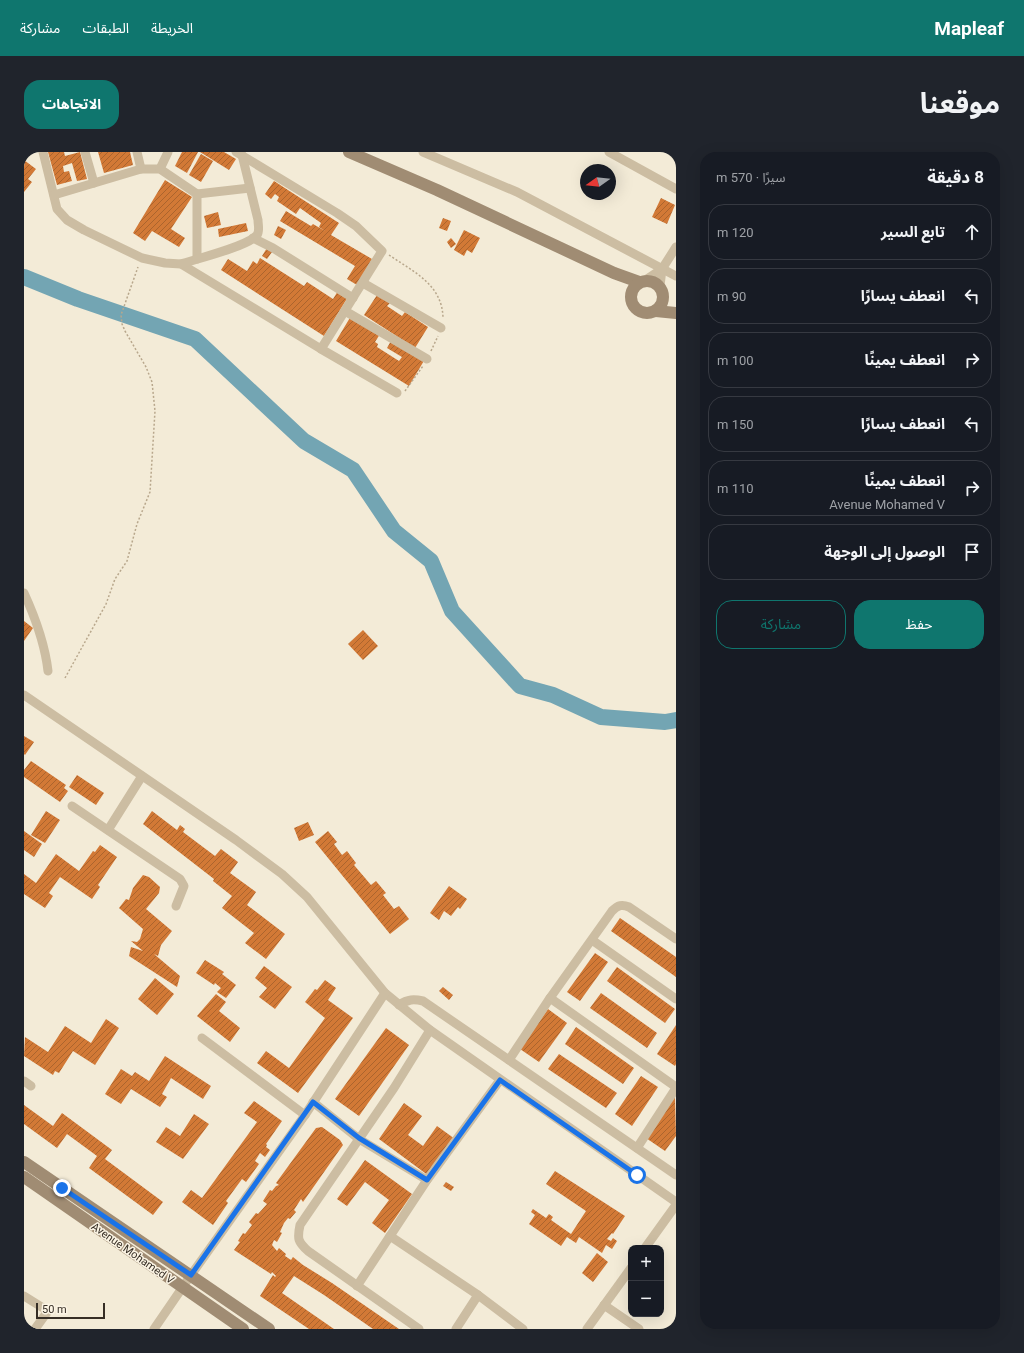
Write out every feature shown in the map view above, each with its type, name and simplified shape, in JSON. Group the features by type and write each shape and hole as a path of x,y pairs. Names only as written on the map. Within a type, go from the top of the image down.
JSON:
{"street":[{"path":"42,152 57,209 67,220 84,230 142,258 165,263 181,264 232,248 257,235 259,230 258,220 239,154"},
{"path":"85,152 94,183"},
{"path":"137,152 141,169"},
{"path":"160,170 168,152"},
{"path":"349,152 437,190 614,273 642,282 653,282 676,304"},
{"path":"423,152 517,192 676,276"},
{"path":"608,152 676,189"},
{"path":"239,154 356,226 382,251 322,349"},
{"path":"54,195 141,169 160,170 197,194 250,188"},
{"path":"197,194 197,259"},
{"path":"253,238 272,248 353,298"},
{"path":"662,269 663,301 661,307 650,313 638,311 631,301 631,295 634,288 662,269 676,247"},
{"path":"181,264 397,393"},
{"path":"614,273 631,295"},
{"path":"362,283 441,328"},
{"path":"345,311 427,359"},
{"path":"656,311 676,313"},
{"path":"24,593 35,619 48,671"},
{"path":"24,695 282,874 307,897 385,993 430,1030 676,1202"},
{"path":"108,830 142,776"},
{"path":"72,806 180,879 184,886 176,906"},
{"path":"509,1060 550,998 612,911 621,905 629,907 676,939"},
{"path":"592,940 676,999"},
{"path":"154,1329 305,1115 385,993"},
{"path":"550,998 676,1087 637,1148"},
{"path":"399,1004 406,1000 423,1002 676,1174"},
{"path":"419,1329 308,1251 301,1245 298,1234 300,1225 394,1088 430,1030"},
{"path":"202,1038 305,1115"},
{"path":"357,1286 427,1180 500,1080"},
{"path":"313,1102 359,1138 427,1180"},
{"name":"Avenue Mohamed V","path":"24,1162 269,1329"},
{"name":"Avenue Mohamed V","path":"24,1177 243,1329"},
{"path":"647,1245 676,1206"},
{"path":"390,1236 478,1295 523,1329"},
{"path":"587,1329 628,1272"},
{"path":"456,1329 478,1295"},
{"path":"24,1296 48,1311 35,1329"},
{"path":"604,1305 638,1329"}],"path":[{"path":"65,678 106,604 115,579 127,561 137,524 150,492 154,411 152,382 146,368 125,331 121,315 142,258"}],"building":[{"path":"24,152 31,152 24,160"},
{"path":"48,152 64,152 65,156 80,152 87,179 77,181 72,163 63,166 64,172 69,171 72,181 57,185"},
{"path":"98,152 130,152 133,165 104,173"},
{"path":"182,152 198,152 187,173 175,166"},
{"path":"200,152 224,152 236,159 229,170"},
{"path":"201,154 213,161 201,182 189,175"},
{"path":"24,160 36,169 28,179 32,182 24,192"},
{"path":"165,180 192,197 171,229 185,238 179,247 152,231 145,241 133,233"},
{"path":"274,181 339,223 331,235 372,259 357,285 347,279 355,266 280,221 286,211 311,226 313,224 325,231 319,227 321,223 300,208 296,214 277,201 279,197 275,194 271,199 265,194"},
{"path":"661,198 675,205 667,224 652,217"},
{"path":"218,212 221,225 207,228 204,216"},
{"path":"443,218 451,221 447,231 439,228"},
{"path":"246,223 248,231 219,237 218,229"},
{"path":"278,226 286,230 281,239 274,235"},
{"path":"464,230 480,238 472,253 467,250 464,256 454,250"},
{"path":"451,238 456,244 451,248 447,242"},
{"path":"267,248 272,252 267,259 262,256"},
{"path":"260,258 304,286 307,282 333,299 338,291 348,297 324,336 221,270 228,259 247,271 253,261 257,264"},
{"path":"377,295 390,303 387,306 402,316 405,312 428,327 415,348 364,315"},
{"path":"351,316 380,334 375,342 378,344 377,347 399,361 402,357 387,348 392,339 425,359 409,386 336,341"},
{"path":"24,621 33,628 24,641"},
{"path":"363,630 378,646 363,660 348,644"},
{"path":"24,736 34,742 25,755 24,754"},
{"path":"31,761 66,785 64,788 68,791 60,802 24,777 24,770"},
{"path":"77,775 104,793 96,805 69,787"},
{"path":"46,811 60,820 45,843 31,835"},
{"path":"152,811 177,830 180,825 185,829 183,832 215,856 221,849 238,862 230,873 256,892 247,905 285,934 266,959 245,943 254,933 222,908 232,896 213,881 214,879 143,824"},
{"path":"308,822 314,835 299,841 294,828"},
{"path":"24,831 42,844 34,857 24,850"},
{"path":"328,831 337,842 334,844 342,855 347,851 356,863 354,865 371,885 376,881 386,893 383,895 394,909 399,906 409,919 390,934 315,842"},
{"path":"100,845 117,857 98,885 100,887 92,899 60,877 49,893 53,896 45,908 24,894 24,874 36,883 56,854 79,871 93,851 95,852"},
{"path":"143,875 149,877 160,887 159,893 146,909 172,931 161,945 158,956 154,954 180,976 177,987 129,956 131,947 143,951 131,941 137,942 140,939 143,929 119,908 126,899 129,900 133,888"},
{"path":"449,886 467,899 460,909 458,907 451,916 444,911 439,920 430,913"},
{"path":"620,918 676,957 676,977 611,931"},
{"path":"595,953 608,962 580,1001 567,992"},
{"path":"205,960 224,972 222,974 236,985 226,998 217,992 221,988 215,983 214,985 196,973"},
{"path":"264,966 292,987 275,1009 259,997 267,988 255,978"},
{"path":"617,967 675,1009 665,1023 607,981"},
{"path":"155,978 174,994 157,1015 138,999"},
{"path":"325,980 336,988 328,1000 353,1018 298,1093 257,1063 266,1051 289,1068 325,1018 305,1002 315,989 317,990"},
{"path":"443,987 453,995 449,1000 439,991"},
{"path":"601,993 657,1033 647,1048 590,1008"},
{"path":"216,994 226,1002 219,1011 240,1028 230,1042 197,1016"},
{"path":"548,1009 567,1023 539,1062 520,1049"},
{"path":"106,1019 119,1028 95,1065 73,1051 59,1073 55,1071 53,1075 24,1056 25,1037 48,1052 65,1026 91,1043"},
{"path":"676,1025 676,1064 675,1066 657,1054"},
{"path":"576,1027 634,1068 623,1084 565,1044"},
{"path":"386,1028 409,1045 359,1116 335,1099"},
{"path":"559,1054 617,1093 606,1108 548,1069"},
{"path":"165,1056 211,1086 203,1099 171,1078 162,1094 167,1097 160,1107 131,1089 121,1104 105,1094 121,1069 132,1076 135,1072 149,1081"},
{"path":"641,1076 658,1087 632,1126 615,1114"},
{"path":"675,1097 676,1136 665,1151 646,1138"},
{"path":"254,1101 282,1121 266,1144 266,1147 270,1150 265,1157 260,1153 255,1161 259,1164 246,1182 242,1179 226,1201 228,1203 213,1225 182,1202 191,1190 202,1198 257,1122 244,1113"},
{"path":"404,1103 422,1116 408,1135 423,1146 437,1126 455,1139 429,1176 379,1139"},
{"path":"24,1105 53,1126 62,1113 112,1150 105,1159 163,1202 153,1215 89,1168 97,1156 67,1134 57,1148 24,1124"},
{"path":"194,1114 209,1124 183,1159 156,1142 166,1127 180,1136"},
{"path":"322,1127 340,1140 343,1145 303,1202 301,1199 294,1210 296,1212 284,1223 280,1232 282,1233 277,1242 274,1240 272,1245 277,1251 279,1248 286,1254 285,1256 291,1260 293,1257 399,1329 373,1329 294,1276 282,1293 334,1329 309,1329 260,1296 273,1275 275,1277 276,1276 272,1272 271,1274 234,1250 240,1242 238,1241 243,1233 245,1234 252,1225 249,1222 256,1213 258,1214 267,1204 263,1201 270,1190 272,1191 279,1185 276,1183 316,1128"},
{"path":"365,1160 412,1194 385,1233 372,1223 389,1200 365,1182 347,1206 337,1199"},
{"path":"555,1171 625,1216 613,1234 612,1233 607,1239 611,1241 613,1238 617,1241 612,1249 606,1245 602,1253 579,1237 576,1243 567,1237 561,1246 529,1224 535,1215 531,1212 533,1209 546,1218 549,1214 553,1217 551,1220 571,1234 586,1211 546,1184"},
{"path":"446,1182 454,1187 451,1191 443,1186"},
{"path":"597,1253 608,1262 593,1282 582,1273"}],"waterway":[{"path":"24,277 78,299 195,339 304,441 353,470 394,531 431,561 452,611 520,686 553,695 601,717 665,722 676,720"}],"route":[{"path":"62,1188 191,1275 313,1102 359,1138 427,1180 500,1080 637,1175"}]}
